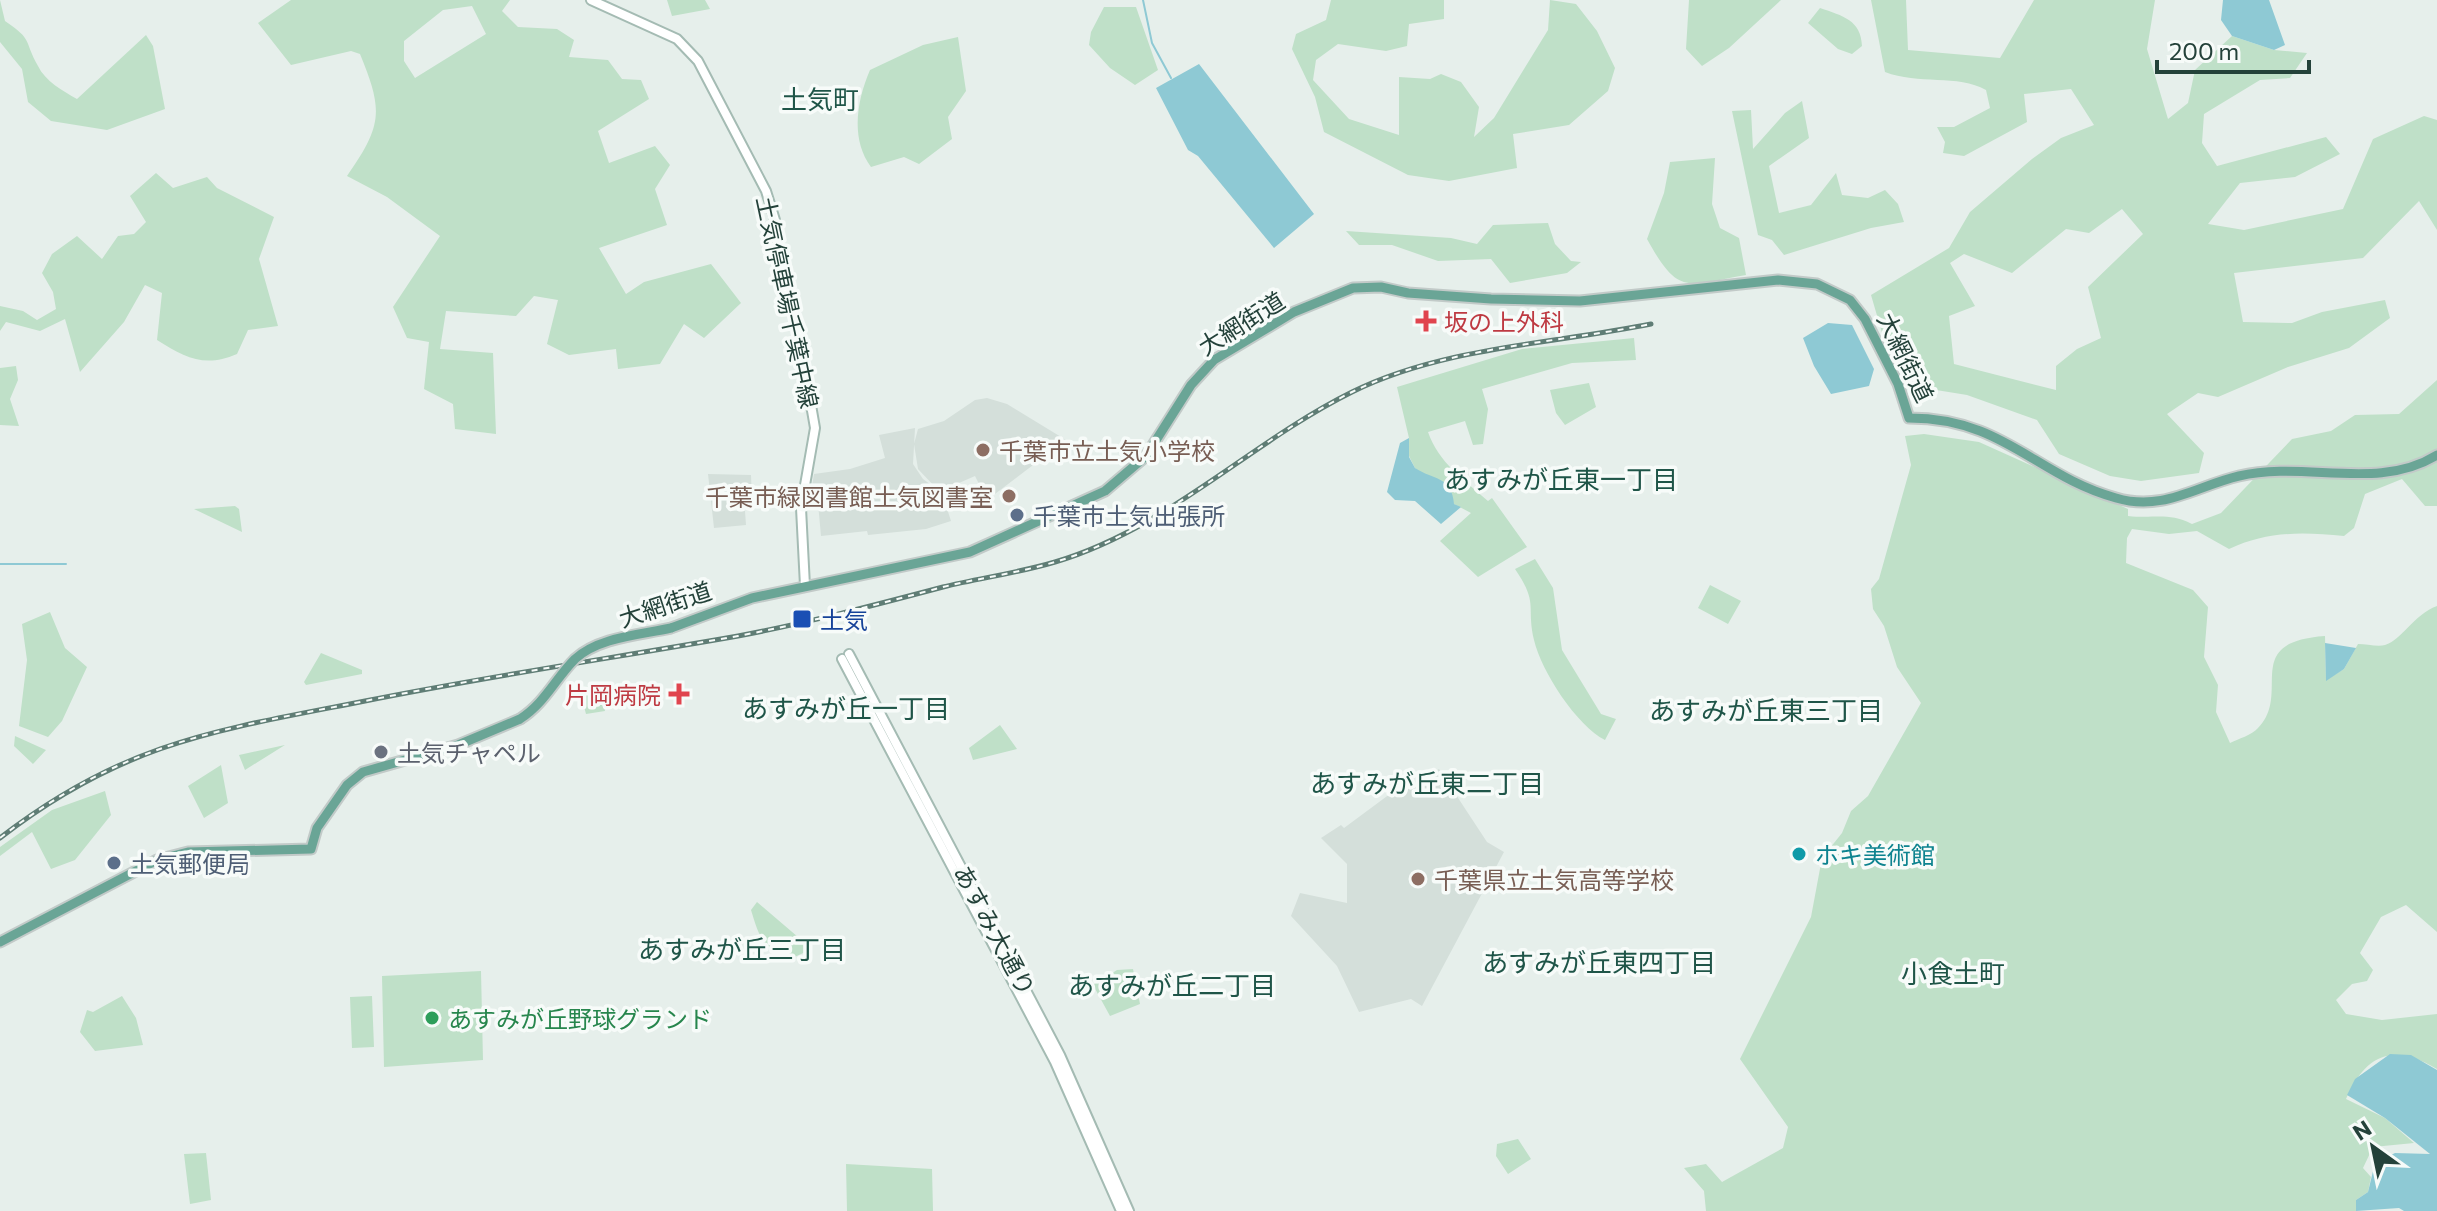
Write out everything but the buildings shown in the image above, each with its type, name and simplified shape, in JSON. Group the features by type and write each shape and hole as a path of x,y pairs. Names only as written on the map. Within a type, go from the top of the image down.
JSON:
{"main road":[{"name":"土気停車場千葉中線","path":"591,0 686,45 698,61 766,191 815,428 801,508 805,586"},
{"name":"大網街道","path":"0,942 157,860 188,852 311,849 317,828 347,785 363,772 467,742 520,719 538,707 585,652 602,644 671,628 752,598 970,552 1105,491 1146,456 1191,385 1227,350 1321,299 1365,287 1475,298 1580,301 1778,280 1817,284 1850,300 1865,319 1898,384 1909,418 1967,424 2096,492 2132,502 2172,500 2247,474 2407,471 2437,455"},
{"name":"あすみ大通り","path":"1121,1211 1055,1062 845,656 1060,1055 1129,1211"}],"shaded area":[{"name":"千葉市立土気小学校","path":"987,398 1007,404 1066,440 987,500 975,476 943,490 937,489 918,469 914,444 918,429 944,421 975,400"},
{"path":"915,428 913,464 923,479 942,493 951,521 926,529 821,536 818,503 809,504 814,474 850,469 885,458 879,435"},
{"path":"708,474 751,475 752,501 730,503 731,511 745,511 746,525 714,528"},
{"name":"千葉県立土気高等学校","path":"1439,769 1487,842 1504,852 1422,1006 1411,999 1359,1012 1337,966 1291,916 1300,893 1347,903 1347,864 1321,838 1341,825 1344,828 1398,788 1402,793"}],"green space":[{"path":"0,0 5,21 24,37 41,71 55,85 77,99 146,35 153,46 165,109 107,130 51,121 28,102 22,69 0,42"},
{"path":"291,0 510,0 502,11 518,27 557,29 574,40 569,57 608,60 622,79 641,80 649,99 598,131 609,163 655,146 670,165 655,189 667,225 599,248 626,294 644,282 711,264 741,303 704,338 684,324 660,364 618,369 616,349 569,355 547,344 558,300 534,296 516,316 446,311 440,349 493,353 496,434 455,429 453,404 424,389 429,342 407,338 393,307 440,236 387,197 347,176 367,143 376,117 373,90 360,54 351,51 291,65 258,23","holes":["472,6 486,34 415,78 404,61 404,41 443,10"]},
{"path":"667,0 705,0 710,9 672,16"},
{"path":"1331,0 1444,0 1444,19 1409,24 1407,46 1386,51 1338,44 1316,60 1313,80 1349,119 1399,135 1399,77 1430,79 1441,74 1461,82 1479,107 1474,137 1494,118 1548,30 1550,0 1576,4 1597,31 1615,68 1608,91 1569,125 1513,134 1517,168 1449,181 1408,175 1324,132 1315,97 1292,49 1296,34 1326,20"},
{"path":"1689,0 1781,0 1729,48 1702,66 1686,49"},
{"path":"1871,0 1906,0 1908,50 2000,58 2034,0 2155,0 2147,49 2168,119 2188,103 2195,70 2232,36 2274,50 2307,53 2290,78 2260,80 2204,114 2202,143 2217,166 2326,137 2340,154 2295,177 2240,183 2208,224 2244,230 2343,209 2373,139 2424,116 2437,120 2437,230 2419,201 2363,258 2234,273 2243,322 2292,323 2322,312 2385,300 2390,318 2349,348 2288,367 2218,397 2198,393 2167,414 2204,453 2199,473 2141,481 2110,476 2059,454 2037,420 1967,395 1930,389 1888,353 1871,295 1949,248 1970,212 2032,159 2061,138 2094,125 2071,89 2024,94 2027,122 1964,156 1943,153 1945,142 1937,127 1954,127 1990,108 1986,90 1963,82 1911,78 1885,72","holes":["2122,209 2143,234 2088,287 2101,338 2077,349 2056,366 2056,390 1954,364 1949,316 1975,306 1950,263 1964,254 2012,273 2066,229 2089,233"]},
{"path":"1104,7 1136,7 1158,70 1135,85 1110,68 1089,45 1091,32"},
{"path":"1820,8 1849,20 1858,30 1862,46 1852,54 1838,49 1808,23"},
{"path":"958,37 966,91 948,117 952,139 919,164 904,157 871,167 864,156 858,132 859,106 870,70 923,45"},
{"path":"1802,101 1809,138 1769,166 1779,213 1811,205 1836,173 1842,195 1868,198 1885,190 1898,204 1904,222 1871,228 1784,255 1772,240 1758,235 1732,111 1751,110 1753,149 1785,113"},
{"path":"1715,158 1712,204 1720,228 1739,238 1746,275 1710,282 1686,282 1677,279 1668,270 1647,239 1664,193 1670,162"},
{"path":"156,173 173,188 207,177 217,188 274,217 259,259 278,326 248,330 237,354 226,358 205,360 186,356 157,340 162,293 145,285 124,322 80,372 65,319 40,331 6,322 0,331 0,306 23,311 37,320 56,309 53,292 42,273 52,254 77,236 102,259 118,236 134,234 146,222 130,196"},
{"path":"1548,223 1555,244 1571,261 1581,262 1567,273 1510,283 1491,259 1438,261 1392,245 1359,245 1346,231 1451,238 1477,244 1493,225"},
{"path":"1634,338 1636,360 1572,363 1482,389 1488,409 1483,444 1473,445 1465,421 1428,432 1445,462 1488,501 1492,498 1527,547 1478,577 1440,541 1471,513 1454,504 1415,468 1409,456 1409,438 1397,387 1522,349"},
{"path":"16,366 18,380 10,399 19,426 0,425 0,368"},
{"path":"2437,380 2437,506 2425,506 2402,479 2365,494 2354,528 2344,536 2285,534 2257,539 2229,549 2197,531 2169,534 2132,529 2127,538 2126,563 2193,590 2208,607 2204,657 2218,685 2216,712 2230,743 2258,728 2267,714 2272,671 2275,659 2283,648 2299,640 2325,636 2326,680 2344,669 2358,644 2382,646 2391,642 2421,615 2437,606 2437,932 2406,905 2381,917 2360,953 2373,970 2367,981 2352,984 2336,1000 2346,1014 2382,1020 2437,1014 2437,1069 2408,1057 2383,1057 2373,1062 2354,1083 2346,1099 2385,1118 2414,1143 2373,1147 2363,1168 2371,1177 2368,1192 2356,1200 2356,1211 1706,1211 1704,1191 1684,1168 1706,1164 1722,1182 1783,1148 1788,1127 1740,1059 1811,917 1822,858 1842,833 1851,811 1868,796 1921,703 1897,667 1884,626 1873,609 1871,589 1879,579 1911,465 1905,436 1924,434 1979,442 2128,509 2128,516 2168,517 2192,524 2221,513 2292,439 2331,431 2355,415 2399,414"},
{"path":"1589,383 1596,407 1565,425 1556,413 1550,390"},
{"path":"235,506 239,509 242,532 194,509"},
{"path":"1535,559 1553,588 1562,650 1601,714 1616,719 1605,740 1572,710 1552,682 1538,653 1527,590 1515,569"},
{"path":"1710,585 1741,601 1728,624 1698,608"},
{"path":"50,612 65,648 87,667 62,721 48,737 19,726 27,660 22,624"},
{"path":"321,653 362,670 362,674 306,685 304,682"},
{"path":"600,684 605,711 586,714 579,688"},
{"path":"1000,725 1017,749 973,760 969,748"},
{"path":"15,736 46,750 33,764 14,746"},
{"path":"285,745 245,770 239,755"},
{"path":"221,765 228,803 204,818 188,786"},
{"path":"105,791 111,815 75,860 51,869 32,832 0,856 0,847 52,810"},
{"path":"757,902 812,949 788,960 773,949 763,940 754,920 751,910"},
{"path":"1133,969 1140,1004 1110,1016 1093,985 1117,970"},
{"name":"あすみが丘野球グランド","path":"481,971 483,1060 384,1067 382,976"},
{"path":"122,996 136,1018 143,1045 95,1051 80,1032 87,1010 93,1012"},
{"path":"372,996 374,1047 352,1048 350,997"},
{"path":"1518,1139 1531,1159 1508,1174 1496,1156 1497,1144"},
{"path":"206,1153 211,1200 190,1204 184,1154"},
{"path":"846,1164 932,1169 933,1211 847,1211"}],"water":[{"path":"2223,0 2269,0 2285,45 2274,50 2232,36 2221,20"},
{"path":"1199,64 1314,214 1274,248 1198,156 1188,150 1156,88"},
{"path":"1828,323 1852,325 1874,369 1869,386 1831,394 1814,366 1803,338"},
{"path":"1409,438 1409,457 1415,468 1446,483 1454,504 1461,507 1441,524 1415,501 1395,500 1387,492 1400,443"},
{"path":"2325,643 2356,648 2344,669 2326,681"},
{"path":"2390,1054 2411,1055 2437,1070 2437,1211 2404,1211 2399,1208 2356,1211 2356,1200 2368,1192 2375,1163 2395,1153 2430,1154 2385,1118 2347,1095 2355,1079"}],"waterway":[{"path":"1143,0 1152,43 1171,78"},
{"path":"0,564 66,564"}],"railway":[{"path":"0,838 89,780 131,760 217,732 412,692 764,631 1055,562 1134,529 1314,413 1387,377 1460,356 1651,324"}],"place":[{"name":"坂の上外科","path":"1426,321"},
{"name":"千葉市立土気小学校","path":"983,450"},
{"name":"千葉市緑図書館土気図書室","path":"1009,496"},
{"name":"千葉市土気出張所","path":"1017,515"},
{"name":"土気","path":"802,619"},
{"name":"片岡病院","path":"679,694"},
{"name":"土気チャペル","path":"381,752"},
{"name":"ホキ美術館","path":"1799,854"},
{"name":"土気郵便局","path":"114,863"},
{"name":"千葉県立土気高等学校","path":"1418,879"},
{"name":"あすみが丘野球グランド","path":"432,1018"}],"district":[{"name":"土気町","path":"820,98"},
{"name":"あすみが丘東一丁目","path":"1561,478"},
{"name":"あすみが丘一丁目","path":"846,707"},
{"name":"あすみが丘東三丁目","path":"1766,709"},
{"name":"あすみが丘東二丁目","path":"1427,782"},
{"name":"あすみが丘三丁目","path":"742,948"},
{"name":"あすみが丘東四丁目","path":"1599,961"},
{"name":"小食土町","path":"1953,972"},
{"name":"あすみが丘二丁目","path":"1172,984"}]}
